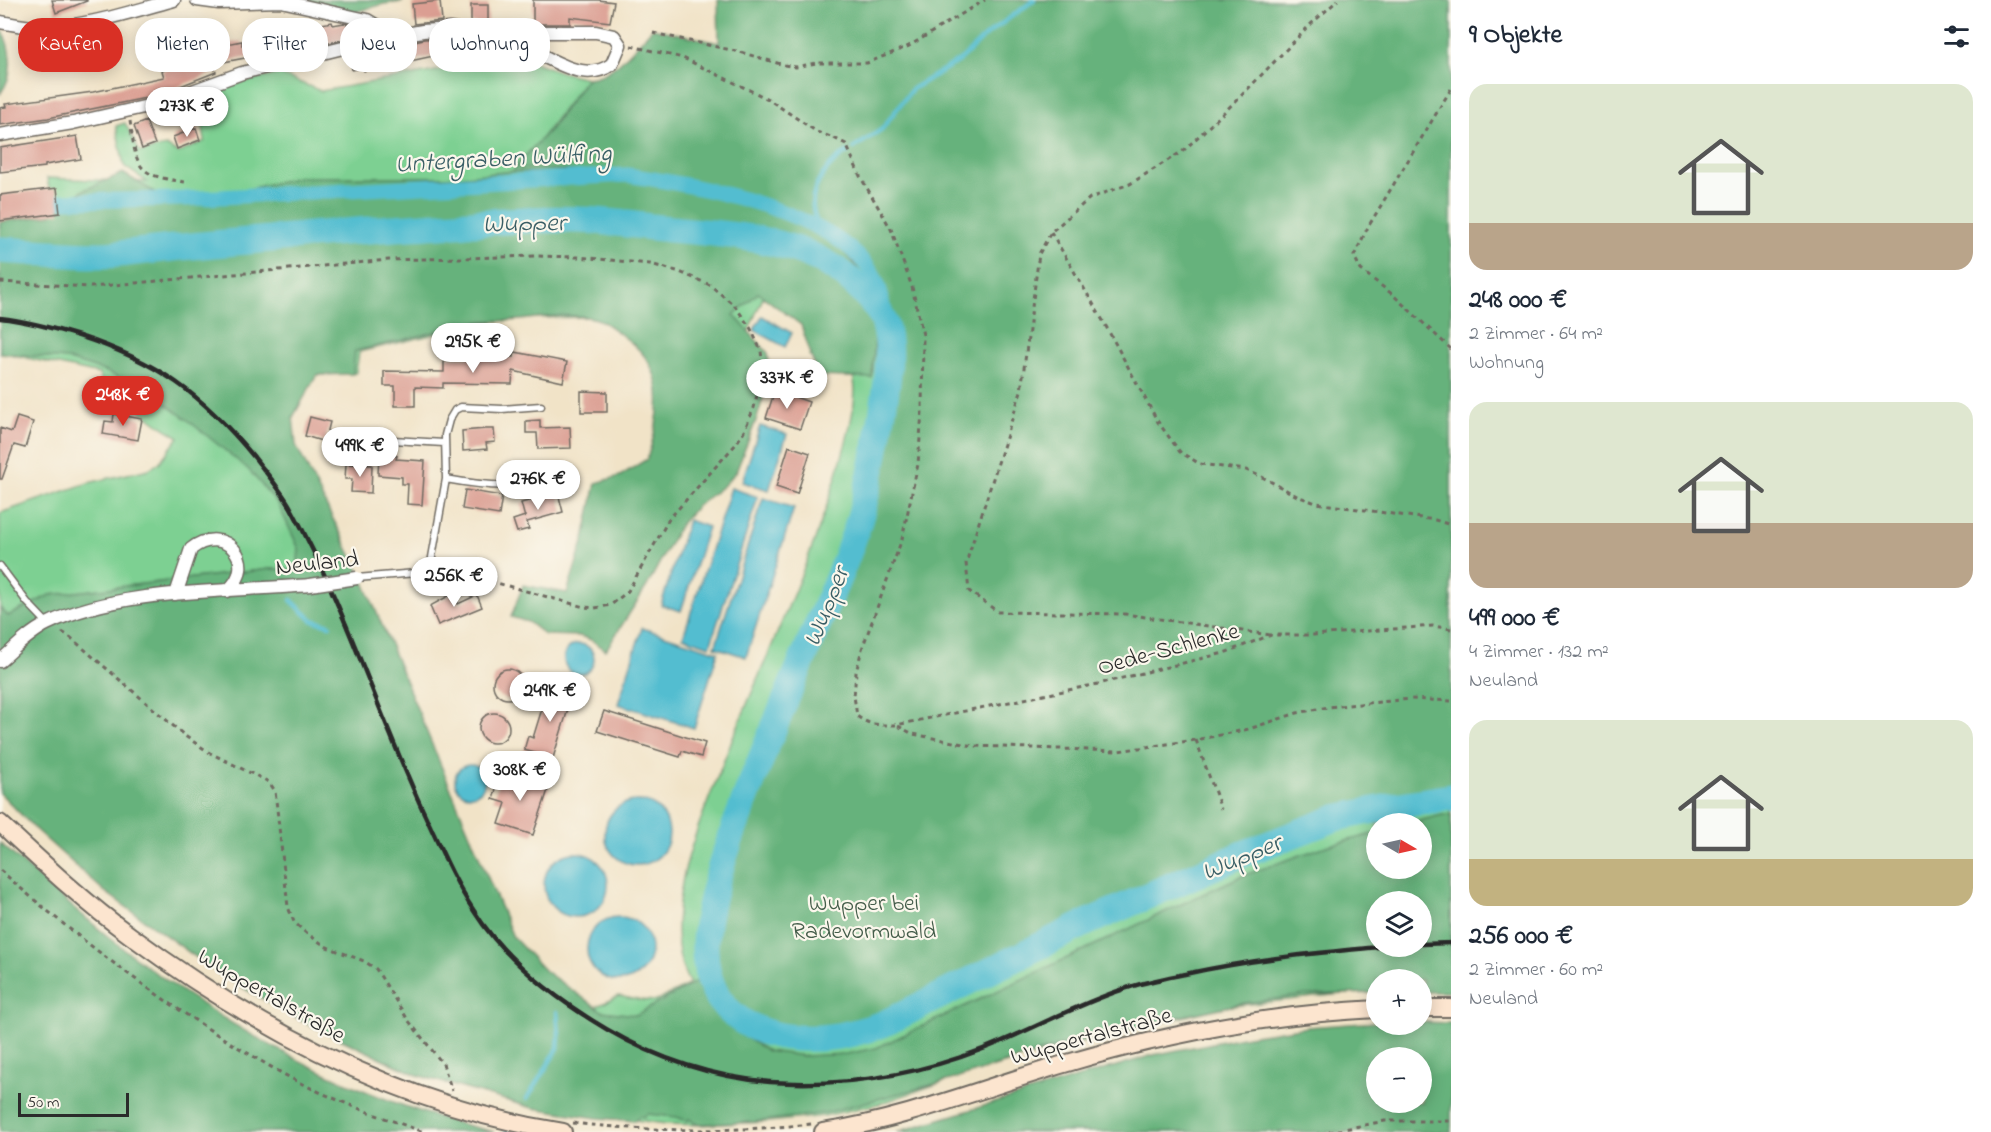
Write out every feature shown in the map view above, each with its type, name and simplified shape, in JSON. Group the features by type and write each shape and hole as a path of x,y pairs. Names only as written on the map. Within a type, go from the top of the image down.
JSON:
{"main road":[{"name":"Wuppertalstraße","path":"0,823 56,875 130,935 210,991 259,1021 332,1059 412,1091 494,1118 563,1126"},
{"path":"1432,1008 1451,1008"},
{"name":"Wuppertalstraße","path":"820,1127 872,1123 917,1111 1063,1064 1151,1040 1248,1021 1366,1010"}],"street":[{"path":"0,22 34,28 65,26 174,0"},
{"path":"197,0 219,3 281,1 358,18"},
{"path":"550,32 596,32 614,36 620,45 612,64 597,72 570,68 550,59"},
{"path":"0,135 48,128 128,111 166,101 242,73 340,49"},
{"name":"Neuland","path":"176,594 185,562 192,549 201,543 216,540 230,544 240,562 238,579 227,591"},
{"name":"Neuland","path":"0,661 31,634 47,624 104,604 176,594 310,585 357,578"}],"lane":[{"path":"427,569 433,556 446,479 444,443 449,420 459,407 510,409 540,406"},
{"path":"358,438 444,443"},
{"path":"446,479 496,486 516,486 536,485 563,478"},
{"path":"0,566 47,624"},
{"name":"Neuland","path":"357,578 416,573 427,569"}],"path":[{"path":"653,33 740,51 790,66 816,63 867,63 909,46 985,0"},
{"path":"1271,635 1125,614 998,612 969,591 966,563 1022,391 1039,254 1051,232 1090,198 1130,184 1183,151 1338,0"},
{"path":"620,45 650,49 683,58 768,99 816,132 842,141 849,149 860,176 891,229 912,287 923,335 918,464 909,514 856,672 854,696 857,716 866,723 896,725 913,734 973,746 1118,751 1196,740 1249,729 1297,713 1328,707 1411,699 1451,701"},
{"path":"1451,88 1368,227 1354,256 1361,270 1392,294 1451,349"},
{"path":"128,111 135,157 139,166 159,178 185,182"},
{"path":"1051,232 1158,422 1179,452 1200,464 1246,470 1296,496 1316,502 1416,517 1451,525"},
{"path":"0,282 91,287 389,260 579,257 650,264 694,277 729,299 751,329 761,351 763,369 756,401 744,431 728,454 669,519 634,582 619,600 603,607 584,607 475,577 427,569"},
{"path":"47,624 70,637 185,736 210,753 269,782 275,791 288,907 294,922 327,947 364,961 375,969 408,1020 443,1064 453,1093 443,1090"},
{"name":"Oede-Schlenke","path":"896,725 1098,684 1224,653 1271,635 1313,635 1433,626 1451,630"},
{"path":"1196,740 1221,809"},
{"path":"0,870 113,964 212,1031 311,1088 357,1108 424,1132"},
{"path":"1329,1132 1385,1121 1451,1121"},
{"path":"563,1126 691,1131 820,1127"}],"green space":[{"path":"197,0 403,0 346,15 281,1"},
{"path":"718,0 1451,0 1451,797 1336,818 1243,854 1086,923 883,1024 864,1030 832,1037 783,1036 761,1030 742,1020 725,1007 714,989 707,967 705,940 707,922 722,863 736,823 845,563 859,523 881,425 888,366 888,346 877,281 870,269 851,249 824,231 793,216 723,192 655,178 599,172 514,168 552,127 587,78 597,76 615,66 653,28 719,43"},
{"path":"0,25 7,42 10,69 0,94"},
{"name":"Wupper bei Radevormwald","path":"550,68 587,78 535,147 791,176 1451,707 1451,990 1432,983 1432,969 1366,969 1366,991 1223,1007 1085,1041 951,1079 882,1103 824,1116 768,1122 666,1124 521,1105 555,1025 619,996 657,1001 690,984 680,959 677,919 683,878 691,847 814,541 845,447 851,422 855,386 853,377 846,370 809,356 822,316 766,291 750,327 741,360 597,317 523,318 482,323 359,352 356,373 255,378 345,541 347,560 298,566 297,571 270,569 50,595 8,616 0,608 0,513 88,483 149,469 159,463 179,437 102,382 99,374 0,352 0,213 52,204 47,178 147,182 124,166 116,126 125,123 140,152 166,146 178,153 205,141 198,98 240,83 279,74 321,91 430,72 550,72"},
{"path":"515,171 597,175 658,182 784,216 816,230 845,253 857,268 867,284 873,302 875,335 872,378 818,376 801,325 758,293 734,315 768,353 770,375 757,418 736,472 723,486 697,506 680,525 647,586 606,650 580,636 545,635 528,622 511,617 523,585 567,593 584,539 596,483 620,476 647,459 658,414 657,384 653,370 645,357 616,330 597,319 578,316 485,321 355,351 353,374 317,375 293,417 296,445 361,575 513,937 545,971 602,1011 636,1015 700,980 730,1027 767,1051 804,1056 846,1054 876,1048 1239,877 1326,846 1366,836 1366,879 1432,879 1432,818 1451,815 1451,992 1432,992 1432,969 1366,969 1366,993 1307,995 1245,1003 1149,1023 1059,1046 958,1078 825,1113 754,1122 696,1124 689,1119 687,1121 676,1117 647,1114 644,1117 639,1116 635,1121 597,1118 533,1108 417,1075 306,1023 222,976 104,891 37,831 0,793 0,608 8,616 50,595 270,569 297,570 299,549 278,504 248,469 152,394 107,372 66,359 0,353 0,222 51,215 82,191 123,173 159,195 236,192 298,177 456,177"},
{"path":"0,843 121,947 163,978 251,1035 298,1060 394,1102 444,1119 494,1132 0,1132"},
{"path":"1432,1022 1451,1023 1451,1132 897,1132 1153,1055 1307,1027 1366,1023 1366,1035 1432,1035"}],"water":[{"path":"762,316 792,333 785,347 754,330"},
{"path":"760,426 787,434 769,490 742,482"},
{"path":"731,488 758,497 710,646 683,637"},
{"path":"763,498 794,508 746,657 715,647"},
{"path":"688,520 708,527 681,611 661,605"},
{"path":"642,628 718,652 694,728 618,704"},
{"path":"579,644 589,649 594,659 589,669 579,674 569,669 564,659 569,649"},
{"path":"470,765 480,770 485,780 480,790 470,795 460,790 455,780 460,770"},
{"path":"631,801 643,801 660,810 667,821 669,833 667,845 660,856 643,865 631,865 619,860 610,851 605,839 605,827 610,815 619,806"},
{"path":"570,853 582,853 599,862 606,873 608,885 606,897 599,908 582,917 570,917 558,912 549,903 544,891 544,879 549,867 558,858"},
{"path":"613,917 625,917 642,926 649,937 651,949 649,961 642,972 625,981 613,981 601,976 592,967 587,955 587,943 592,931 601,922"}],"building":[{"path":"52,0 87,0 87,1 56,13"},
{"path":"533,0 614,2 610,22 570,17 570,24 550,24 550,18 533,18"},
{"path":"440,1 442,18 429,18 429,22 417,24 417,18 413,18 412,4"},
{"path":"471,5 488,5 488,18 471,18"},
{"path":"332,22 333,25 340,24 340,40 328,43 328,23"},
{"path":"429,39 429,57 417,60 417,40"},
{"path":"242,41 242,59 230,61 230,43"},
{"path":"162,72 216,72 155,96 48,118 0,125 0,108 6,107 5,104 93,92 164,77"},
{"path":"146,121 155,144 142,149 134,126"},
{"path":"196,128 200,140 177,149 173,137"},
{"path":"77,136 81,159 45,165 45,167 0,172 0,148"},
{"path":"57,188 60,213 0,221 0,195"},
{"path":"515,352 567,362 563,382 513,371 512,384 443,383 443,388 415,387 415,406 395,406 395,386 384,386 384,371 444,372 444,357 514,357"},
{"path":"775,390 809,402 800,429 766,418"},
{"path":"581,391 607,392 607,412 581,412"},
{"path":"114,414 142,419 138,440 103,434 105,421 113,422"},
{"path":"17,417 33,422 25,448 14,445 2,479 0,479 0,428 12,432"},
{"path":"310,417 330,422 325,442 305,436"},
{"path":"540,420 540,428 570,427 571,448 538,449 537,433 526,433 526,421"},
{"path":"494,429 495,442 486,443 487,449 463,451 462,431"},
{"path":"789,446 810,453 797,494 776,487"},
{"path":"379,454 397,456 396,459 425,461 422,505 407,504 408,484 402,484 402,477 378,475"},
{"path":"346,464 372,465 371,493 351,492 352,479 345,479"},
{"path":"465,490 502,496 499,515 462,509"},
{"path":"558,493 563,512 527,522 529,529 517,532 513,520 525,516 521,503"},
{"path":"454,593 458,604 477,595 482,607 438,625 430,606"},
{"path":"508,669 514,670 522,678 522,690 514,698 508,699 502,698 494,690 493,684 494,678 502,670"},
{"path":"549,686 573,693 553,758 524,750 528,736 533,738"},
{"path":"604,711 705,743 701,757 682,751 680,757 597,731"},
{"path":"494,713 500,714 508,722 508,734 500,742 494,743 488,742 480,734 479,728 480,722 488,714"},
{"path":"502,772 549,787 533,835 499,824 506,803 493,799"}],"waterway":[{"path":"854,148 882,129 912,89 960,60 985,36 1034,0"},
{"path":"818,227 813,208 818,184 834,162 847,152"},
{"name":"Untergraben Wülfing","path":"62,201 183,199 627,175 729,195 804,221 837,239 862,260 878,285 882,298 884,321"},
{"name":"Wupper","path":"0,250 108,255 396,228 525,220 579,220 719,234 769,242 793,248 816,258 838,270 861,290 882,317 887,333 889,358 885,397 868,488 843,566 776,722 738,818 716,882 707,924 705,944 707,970 715,991 727,1008 742,1021 761,1031 783,1036 830,1037 883,1024 1086,923 1243,854 1336,818 1451,797"},
{"path":"291,600 312,620 330,625"},
{"path":"705,996 713,991"},
{"path":"527,1099 558,1048 557,1012"}],"railway":[{"path":"0,318 69,333 132,357 176,382 216,415 235,435 283,495 310,545 345,622 425,815 454,876 474,911 501,947 552,993 608,1030 646,1050 686,1065 749,1080 825,1083 878,1078 957,1058 1001,1042 1088,1003 1146,982 1262,960 1366,949"},
{"path":"1432,944 1451,943"}]}
